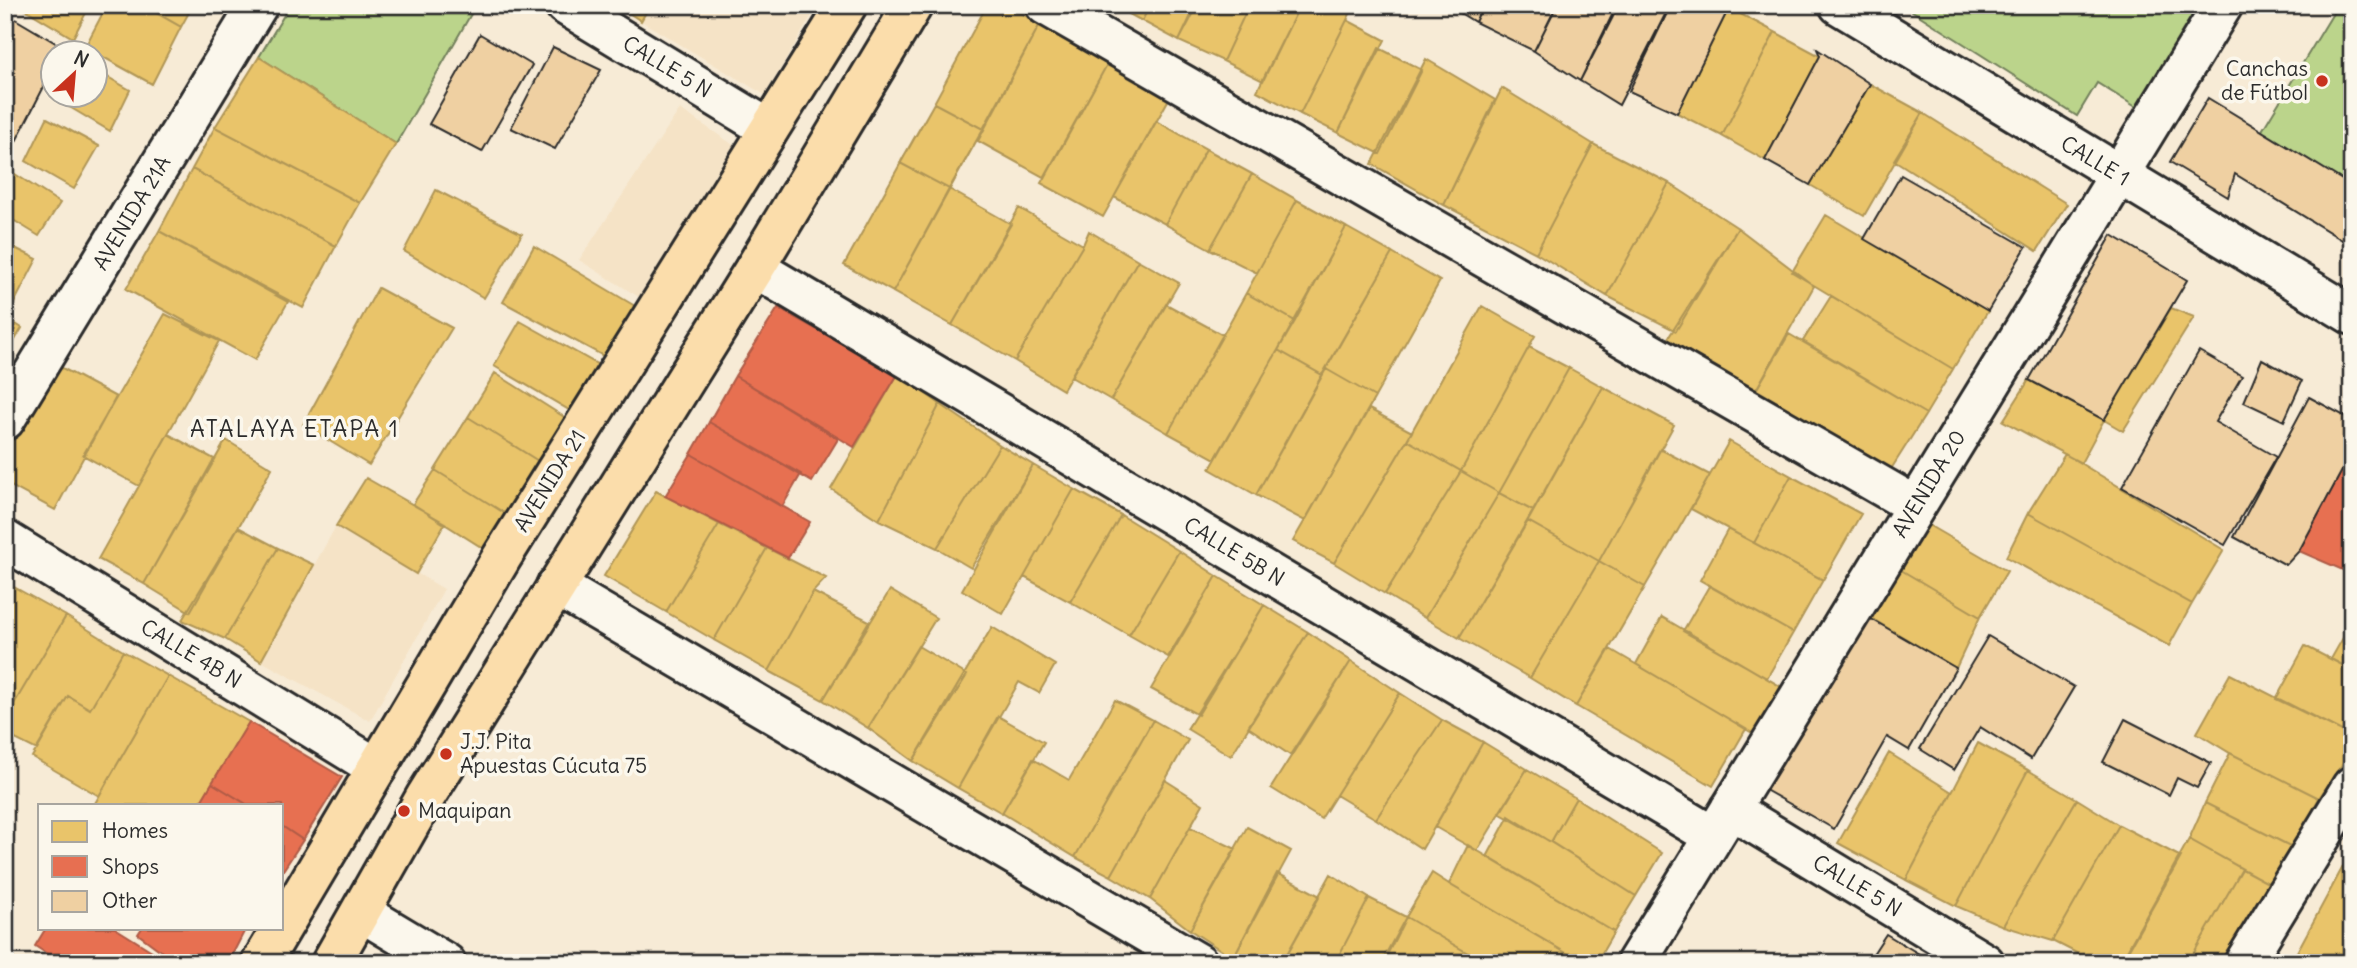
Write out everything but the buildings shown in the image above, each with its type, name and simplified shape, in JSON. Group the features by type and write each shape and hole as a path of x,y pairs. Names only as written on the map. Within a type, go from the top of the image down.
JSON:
{"main road":[{"name":"AVENIDA 21","path":"284,924 502,557 847,5"},
{"path":"331,963 426,796 755,268 913,5"},
{"name":"AVENIDA 21","path":"261,963 281,930"}],"street":[{"name":"AVENIDA 21A","path":"5,420 258,5"},
{"name":"CALLE 5 N","path":"565,5 769,129"},
{"path":"1045,5 1916,506"},
{"name":"CALLE 1","path":"1839,5 2352,315"},
{"name":"AVENIDA 20","path":"1636,963 2223,5"},
{"name":"CALLE 5B N","path":"755,268 1721,823"},
{"name":"CALLE 4B N","path":"5,540 377,768"},
{"path":"556,586 1198,963"},
{"path":"2244,963 2352,786"},
{"name":"CALLE 5 N","path":"1721,823 1985,963"},
{"path":"361,912 446,963"}],"shaded area":[{"path":"650,5 818,5 765,95 641,21"},
{"path":"680,109 738,148 639,297 579,260"},
{"path":"336,526 444,589 370,721 261,661"}],"green space":[{"path":"290,5 475,7 396,144 259,57"},
{"path":"1903,5 2214,5 2144,112 2097,83 2077,116"},
{"name":"Canchas de Fútbol","path":"2338,5 2352,5 2352,222 2246,157"}],"place":[{"name":"Canchas de Fútbol","path":"2322,81"},
{"name":"J.J. Pita Apuestas Cúcuta 75","path":"446,754"},
{"name":"Maquipan","path":"404,811"}],"district":[{"name":"ATALAYA ETAPA 1","path":"295,429"}]}
